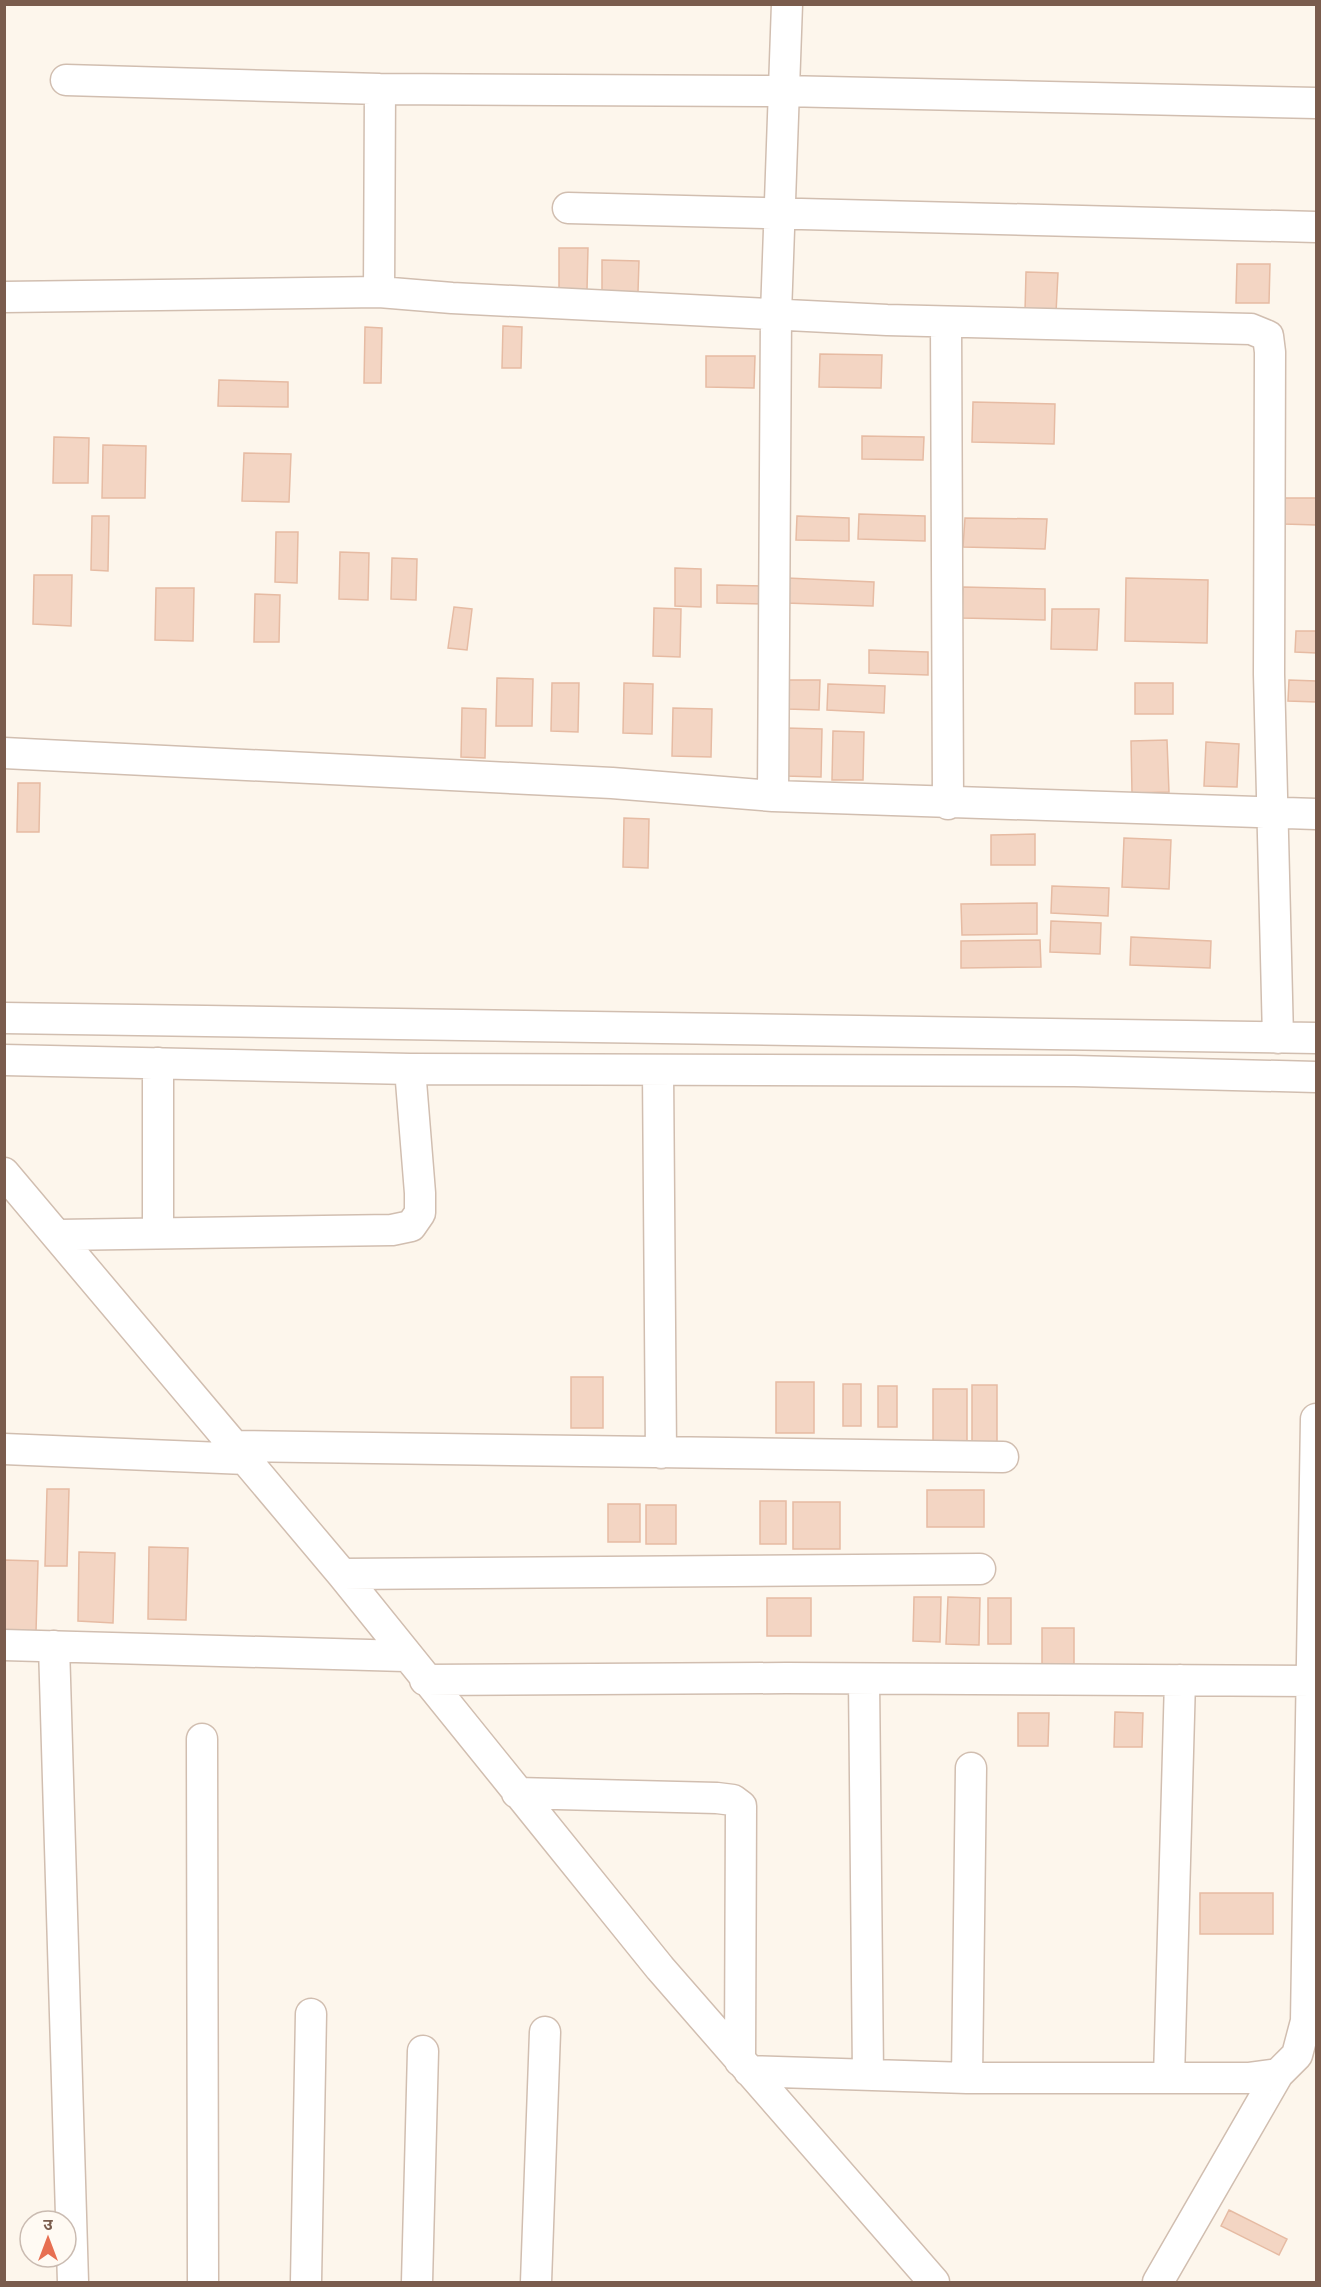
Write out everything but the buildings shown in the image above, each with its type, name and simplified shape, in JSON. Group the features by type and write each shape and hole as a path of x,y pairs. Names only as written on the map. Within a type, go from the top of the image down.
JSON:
{"street":[{"path":"773,796 776,314 782,91 787,4"},
{"path":"66,81 380,88 782,91 1317,103"},
{"path":"379,292 380,88"},
{"path":"568,208 1317,227"},
{"path":"4,297 379,292 452,298 946,322 1251,329 1268,336 1270,352 1269,674 1278,1038"},
{"path":"946,322 948,804"},
{"path":"4,753 612,783 773,796 948,804 1317,814"},
{"path":"4,1018 1317,1038"},
{"path":"4,1060 410,1069 1074,1071 1317,1077"},
{"path":"158,1063 158,1233"},
{"path":"57,1235 392,1230 411,1226 420,1213 420,1193 410,1069"},
{"path":"658,1070 661,1453"},
{"path":"4,1173 342,1574 405,1656 660,1968 934,2283"},
{"path":"1158,2283 1297,2062 1306,2021 1316,1419"},
{"path":"4,1449 241,1453 661,1453 1003,1457"},
{"path":"342,1574 980,1569"},
{"path":"4,1645 405,1656"},
{"path":"54,1646 73,2283"},
{"path":"425,1680 864,1678 1312,1681"},
{"path":"864,1678 868,2075"},
{"path":"1169,2078 1180,1680"},
{"path":"202,1739 203,2283"},
{"path":"967,2078 971,1768"},
{"path":"517,1793 717,1798 733,1800 741,1806 745,2066"},
{"path":"306,2283 311,2014"},
{"path":"536,2283 545,2032"},
{"path":"417,2283 423,2051"},
{"path":"745,2066 868,2075 967,2078 1248,2078 1297,2062"}]}
